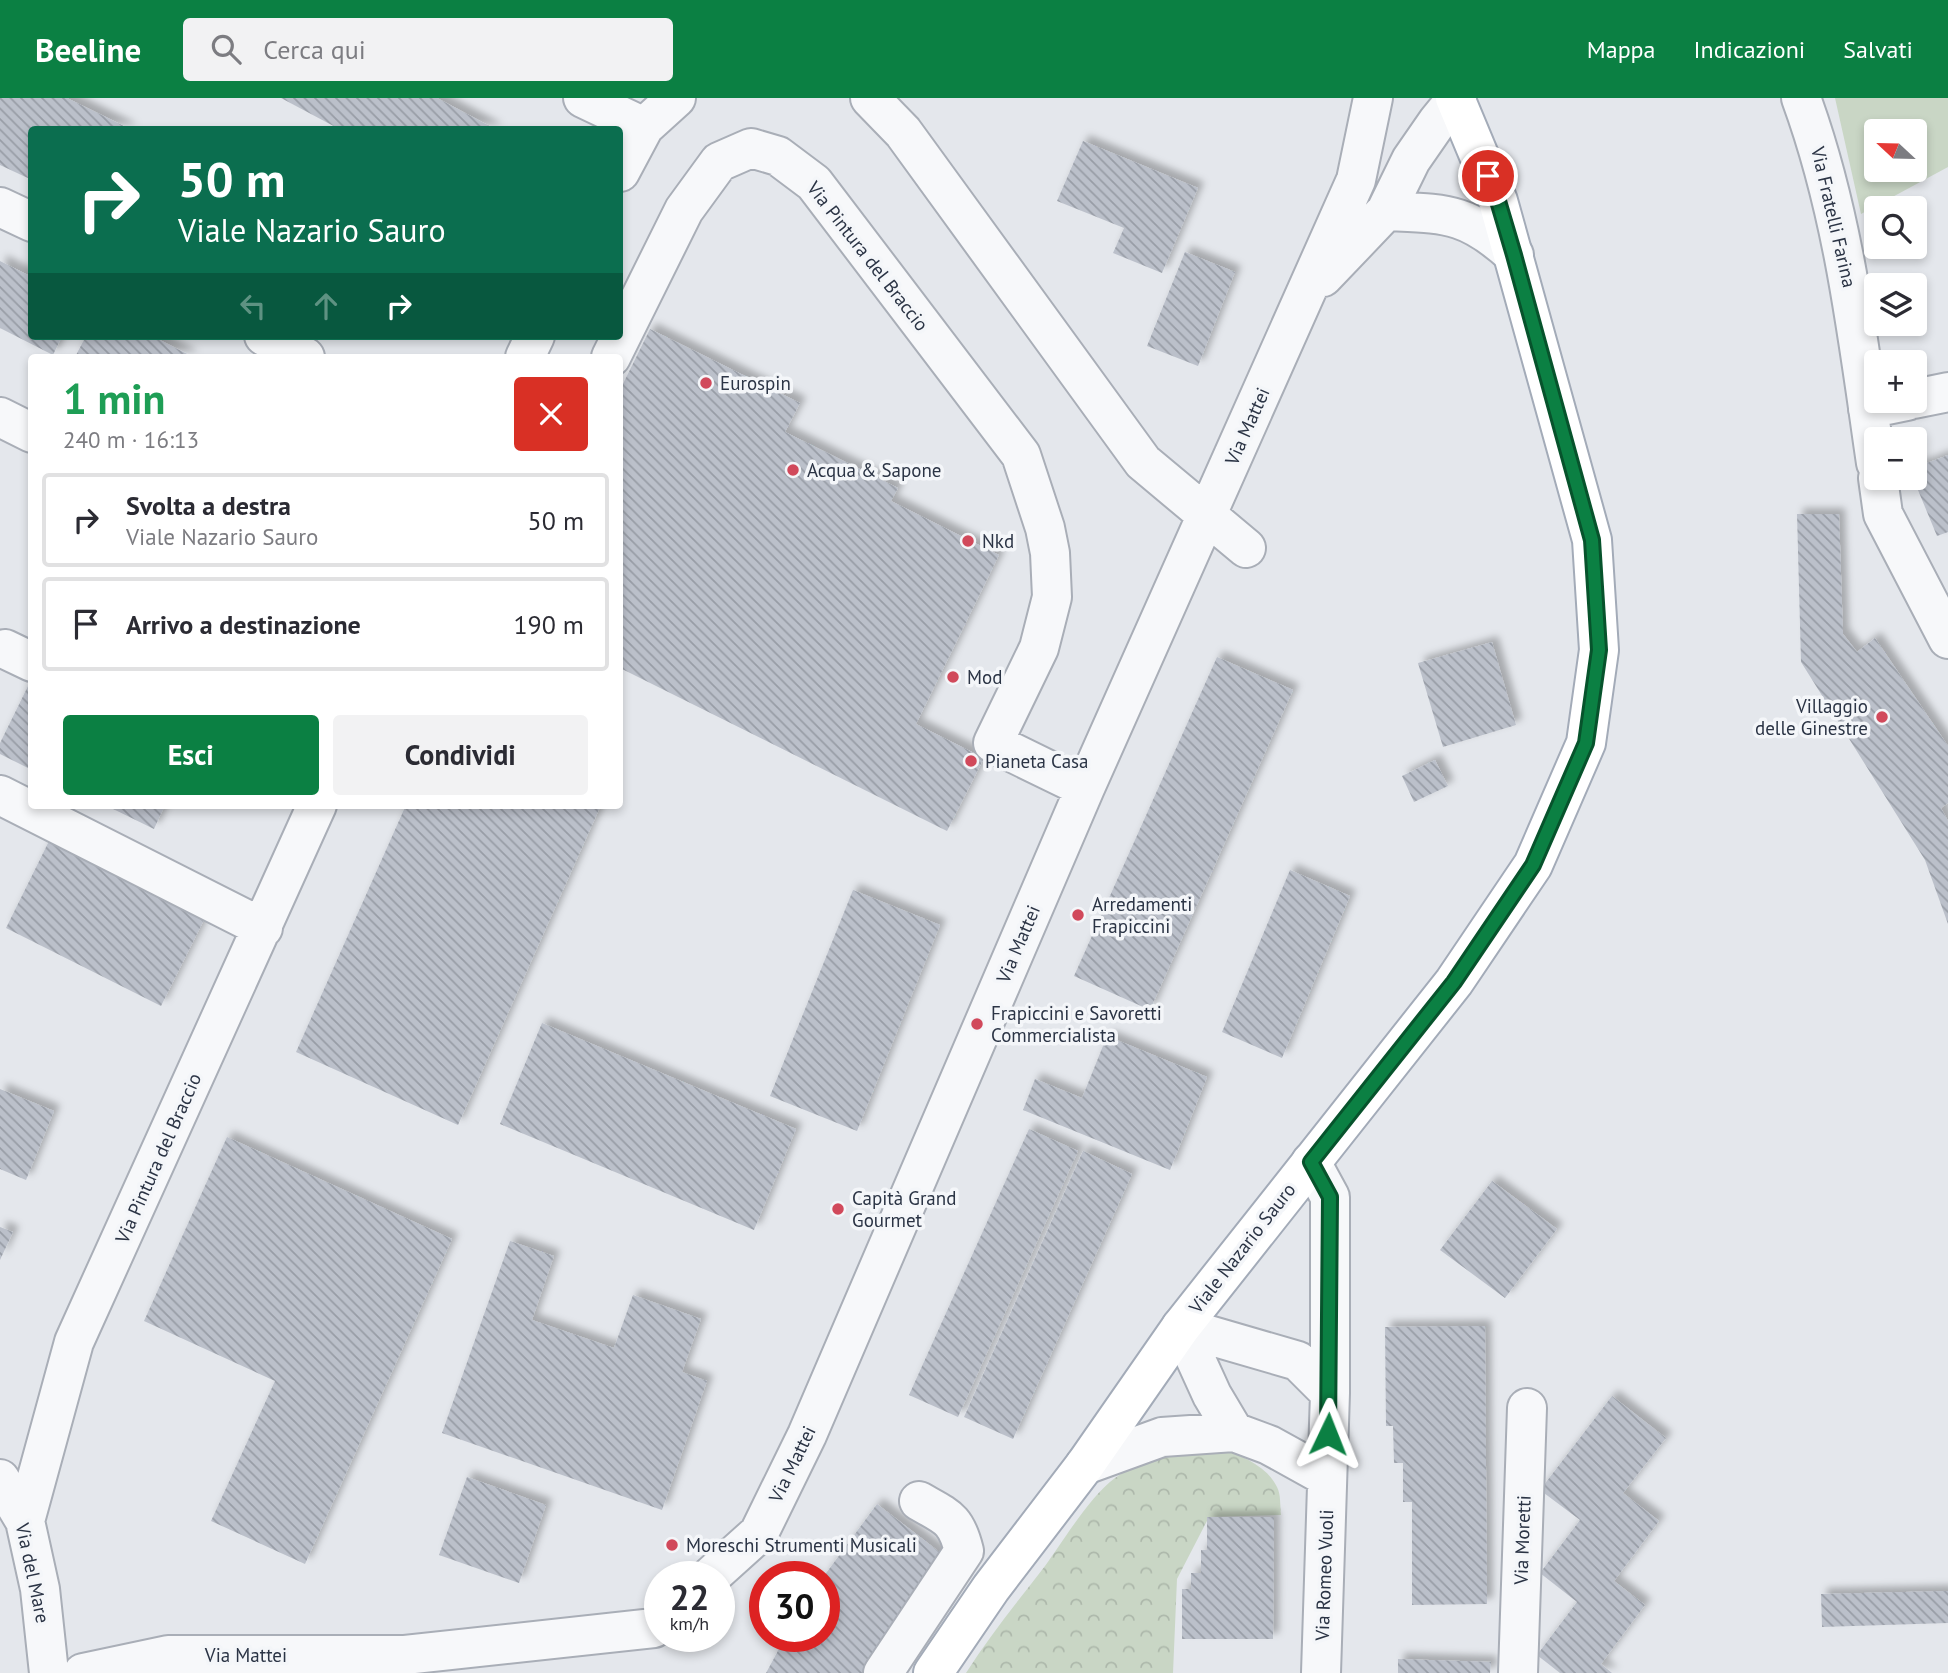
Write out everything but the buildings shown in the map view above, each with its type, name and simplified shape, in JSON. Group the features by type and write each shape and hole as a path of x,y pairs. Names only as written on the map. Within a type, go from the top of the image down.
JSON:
{"main road":[{"name":"Viale Nazario Sauro","path":"933,1673 991,1588 1085,1465 1181,1327 1454,982 1533,865 1586,743 1599,650 1592,540 1498,201 1457,99"}],"street":[{"path":"583,98 644,127"},
{"path":"623,166 644,127 676,98"},
{"path":"870,98 903,132 1143,462 1246,548"},
{"name":"Via Mattei","path":"728,1561 759,1533 807,1434 1085,788 1356,180 1373,98"},
{"name":"Via Fratelli Farina","path":"1801,98 1820,150 1851,291 1864,381"},
{"path":"1304,296 1386,211 1410,160 1457,99"},
{"name":"Via Pintura del Braccio","path":"623,334 684,210 719,162 751,148 778,156 814,183 1021,455 1045,528 1050,553 1052,597 1039,648 993,743 1085,788"},
{"path":"0,206 28,220"},
{"path":"1386,211 1447,214 1492,234 1514,255"},
{"path":"272,340 299,354"},
{"path":"1927,397 1948,393"},
{"path":"0,417 28,431"},
{"path":"1880,490 1884,514 1948,639"},
{"path":"0,795 263,928"},
{"name":"Via Pintura del Braccio","path":"24,1521 74,1342 315,809"},
{"name":"Via Romeo Vuoli","path":"1311,1162 1330,1197 1329,1392 1321,1673"},
{"path":"1181,1327 1298,1361 1329,1392"},
{"path":"1181,1327 1212,1395 1234,1432"},
{"name":"Via Moretti","path":"1518,1673 1527,1408"},
{"path":"1085,1465 1161,1437 1234,1432 1269,1445 1327,1476"},
{"name":"Via del Mare","path":"0,1479 24,1521 40,1589 49,1673"},
{"path":"883,1673 964,1551 958,1529 946,1516 919,1501"},
{"name":"Via Mattei","path":"83,1673 168,1656 405,1655 644,1629"}],"green space":[{"path":"1835,98 1948,98 1948,167 1927,178 1927,119 1864,119 1864,182 1920,182 1894,196 1864,196 1864,212 1861,214"},
{"path":"1222,1449 1246,1459 1267,1473 1278,1490 1281,1515 1209,1517 1177,1579 1173,1673 966,1673 1078,1519 1115,1478 1153,1460 1180,1453"}],"place":[{"name":"Eurospin","path":"706,383"},
{"name":"Acqua & Sapone","path":"793,470"},
{"name":"Nkd","path":"968,541"},
{"name":"Mod","path":"953,677"},
{"name":"Villaggio delle Ginestre","path":"1882,717"},
{"name":"Pianeta Casa","path":"971,761"},
{"name":"Arredamenti Frapiccini","path":"1078,915"},
{"name":"Frapiccini e Savoretti Commercialista","path":"977,1024"},
{"name":"Capità Grand Gourmet","path":"838,1209"},
{"name":"Moreschi Strumenti Musicali","path":"672,1545"}],"route":[{"path":"1328,1434 1330,1197 1311,1162 1454,982 1533,865 1586,743 1599,650 1592,540 1514,255 1488,176"}]}
